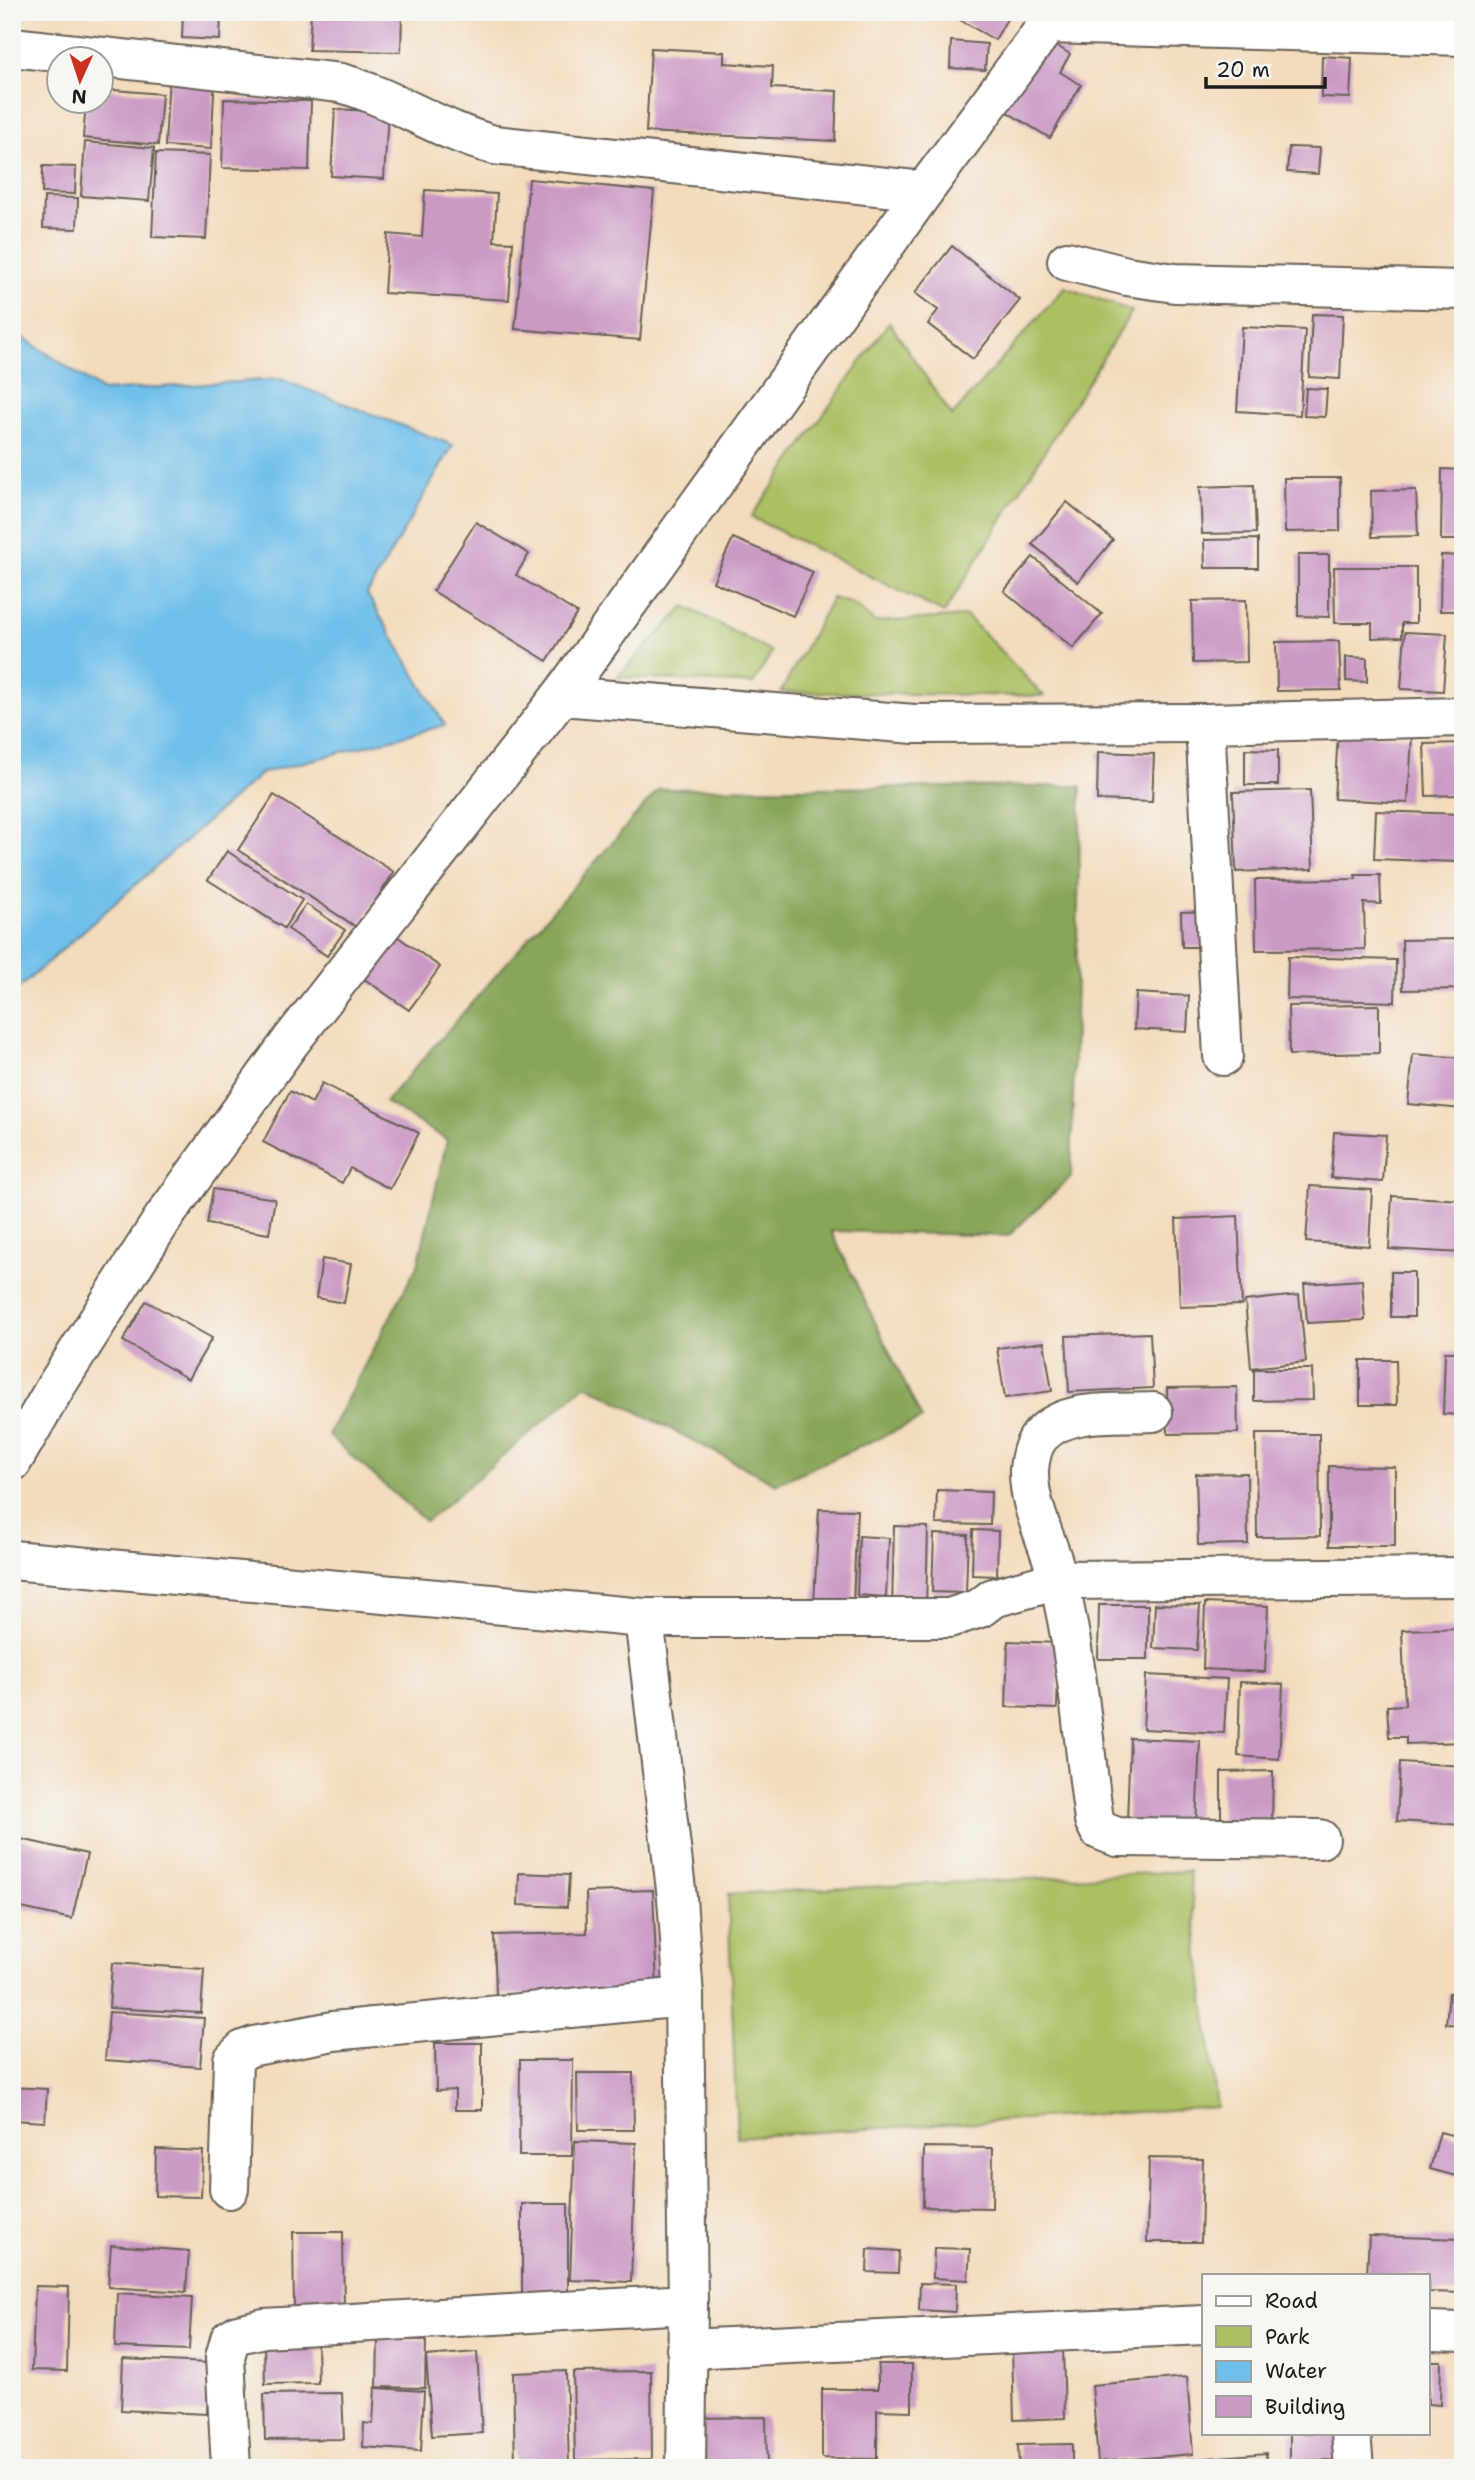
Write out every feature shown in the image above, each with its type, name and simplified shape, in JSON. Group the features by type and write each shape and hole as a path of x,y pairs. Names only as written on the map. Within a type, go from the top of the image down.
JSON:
{"street":[{"path":"12,1462 56,1386 164,1217 291,1041 561,696 1050,18 1463,36"},
{"path":"12,47 341,83 368,91 471,139 494,145 924,191"},
{"path":"1067,261 1126,276 1175,283 1463,290"},
{"path":"561,696 915,724 1205,723 1463,717"},
{"path":"1205,723 1223,1056"},
{"path":"1153,1412 1069,1418 1042,1434 1033,1449 1029,1470 1031,1492 1044,1542 1059,1580 1070,1635 1094,1820 1099,1830 1116,1837 1321,1839"},
{"path":"12,1560 644,1618 940,1619 965,1614 980,1608 993,1598 1059,1580 1463,1577"},
{"path":"644,1618 677,1898 684,1997 688,2304 686,2468"},
{"path":"229,2189 233,2060 243,2050 333,2031 684,1997"},
{"path":"231,2468 225,2357 230,2339 239,2334 264,2328 688,2304"},
{"path":"686,2349 1202,2325"},
{"path":"1430,2331 1463,2332"},
{"path":"1351,2434 1354,2468"}],"green space":[{"path":"1065,287 1132,311 944,613 751,517 889,322 952,416"},
{"path":"832,598 853,604 875,622 967,616 1044,696 781,692"},
{"path":"685,606 772,652 753,684 617,677"},
{"path":"1081,786 1071,1177 1008,1236 831,1231 922,1419 776,1484 586,1385 426,1522 328,1435 418,1264 447,1140 385,1102 659,789"},
{"path":"1189,1871 1217,2107 737,2137 728,1894"}],"water":[{"path":"12,330 103,391 280,379 453,445 367,594 445,725 262,773 12,994"}],"building":[{"path":"183,12 221,12 220,40 182,38"},
{"path":"311,12 402,12 401,52 309,50"},
{"path":"962,12 1011,12 995,40 958,19"},
{"path":"1044,38 1070,54 1060,72 1081,85 1050,138 1002,109"},
{"path":"951,41 987,44 985,70 950,68"},
{"path":"651,48 724,52 724,63 773,66 772,88 837,91 835,141 646,132"},
{"path":"1322,56 1352,58 1350,98 1321,97"},
{"path":"169,74 215,76 211,149 165,146"},
{"path":"116,90 162,94 158,145 83,138 85,116 116,116"},
{"path":"224,99 311,101 309,170 222,168"},
{"path":"335,109 388,112 384,179 331,176"},
{"path":"85,142 154,148 149,201 81,196"},
{"path":"1289,147 1320,148 1318,174 1287,172"},
{"path":"156,153 210,155 206,239 152,237"},
{"path":"43,166 76,167 75,194 42,193"},
{"path":"529,179 654,191 640,340 515,329"},
{"path":"425,190 497,194 494,241 513,242 509,300 384,293 388,234 422,237"},
{"path":"44,197 78,198 77,229 43,228"},
{"path":"952,246 1020,300 973,359 928,324 938,310 915,293"},
{"path":"1312,314 1343,315 1340,379 1309,377"},
{"path":"1242,327 1305,330 1300,415 1237,411"},
{"path":"1306,388 1327,389 1325,417 1304,416"},
{"path":"1442,469 1463,470 1463,540 1441,540"},
{"path":"1284,478 1340,478 1340,531 1285,532"},
{"path":"1254,485 1256,533 1202,534 1200,487"},
{"path":"1416,490 1418,536 1372,537 1371,491"},
{"path":"1067,502 1113,540 1078,582 1032,544"},
{"path":"476,522 529,554 516,575 577,613 547,661 433,591"},
{"path":"733,538 813,572 793,616 713,582"},
{"path":"1258,539 1258,568 1205,568 1204,540"},
{"path":"1298,555 1329,555 1329,617 1298,616"},
{"path":"1441,555 1463,556 1463,611 1440,611"},
{"path":"1033,557 1102,614 1073,648 1004,591"},
{"path":"1334,567 1416,567 1416,623 1402,623 1402,637 1372,638 1372,623 1335,623"},
{"path":"1246,600 1247,662 1193,663 1192,601"},
{"path":"1405,632 1447,634 1443,691 1401,689"},
{"path":"1339,641 1341,690 1277,691 1276,642"},
{"path":"1346,657 1367,658 1367,682 1346,681"},
{"path":"1338,733 1412,737 1408,803 1334,799"},
{"path":"1463,743 1463,795 1426,796 1424,744"},
{"path":"1245,749 1278,750 1278,785 1245,785"},
{"path":"1098,752 1154,754 1152,802 1097,800"},
{"path":"1310,790 1313,869 1236,872 1233,792"},
{"path":"274,795 394,872 358,928 238,850"},
{"path":"1376,811 1459,814 1457,862 1374,859"},
{"path":"227,851 302,900 284,928 208,880"},
{"path":"1355,875 1380,875 1381,904 1364,903 1365,949 1256,950 1255,880 1356,879"},
{"path":"306,904 345,930 327,956 288,929"},
{"path":"1212,911 1213,947 1182,947 1181,912"},
{"path":"394,934 440,967 409,1010 363,978"},
{"path":"1462,939 1463,989 1403,990 1402,940"},
{"path":"1288,957 1396,960 1395,1002 1287,999"},
{"path":"1136,993 1189,996 1187,1032 1134,1029"},
{"path":"1379,1005 1379,1053 1289,1055 1288,1006"},
{"path":"1413,1054 1463,1058 1463,1109 1408,1104"},
{"path":"322,1083 419,1133 390,1189 350,1168 342,1183 263,1142 290,1091 312,1103"},
{"path":"1334,1132 1386,1135 1383,1182 1331,1178"},
{"path":"1310,1186 1372,1190 1369,1246 1306,1242"},
{"path":"213,1189 275,1199 269,1234 207,1224"},
{"path":"1392,1196 1463,1200 1463,1253 1389,1249"},
{"path":"1238,1216 1242,1305 1180,1307 1176,1219"},
{"path":"322,1259 351,1264 344,1303 316,1298"},
{"path":"1391,1272 1414,1272 1414,1317 1391,1317"},
{"path":"1362,1280 1365,1320 1307,1323 1304,1284"},
{"path":"1299,1295 1306,1362 1251,1368 1245,1301"},
{"path":"146,1301 212,1338 188,1379 123,1341"},
{"path":"1150,1333 1153,1388 1069,1392 1066,1336"},
{"path":"1044,1342 1052,1391 1005,1398 997,1348"},
{"path":"1445,1352 1463,1352 1463,1415 1443,1414"},
{"path":"1360,1360 1396,1360 1397,1405 1360,1405"},
{"path":"1254,1369 1312,1369 1313,1400 1254,1401"},
{"path":"1237,1387 1238,1433 1168,1434 1167,1388"},
{"path":"1256,1434 1319,1434 1320,1536 1257,1537"},
{"path":"1329,1466 1395,1467 1395,1546 1329,1546"},
{"path":"1247,1473 1248,1544 1198,1545 1196,1474"},
{"path":"937,1490 991,1492 990,1525 936,1524"},
{"path":"819,1509 857,1510 853,1605 814,1604"},
{"path":"894,1526 928,1527 926,1611 892,1610"},
{"path":"973,1530 998,1531 997,1576 972,1575"},
{"path":"934,1534 968,1535 966,1593 932,1592"},
{"path":"859,1536 889,1538 886,1597 857,1595"},
{"path":"1205,1603 1268,1606 1265,1672 1203,1669"},
{"path":"1155,1604 1200,1605 1197,1650 1153,1648"},
{"path":"1099,1605 1148,1605 1148,1659 1098,1659"},
{"path":"1463,1628 1463,1742 1406,1744 1406,1737 1389,1737 1387,1706 1405,1705 1402,1630"},
{"path":"1008,1641 1059,1643 1057,1709 1006,1707"},
{"path":"1146,1675 1227,1679 1224,1733 1143,1729"},
{"path":"1240,1682 1283,1684 1279,1759 1238,1756"},
{"path":"1130,1738 1200,1741 1196,1825 1127,1822"},
{"path":"1400,1762 1463,1766 1463,1825 1397,1821"},
{"path":"1273,1771 1272,1826 1221,1826 1221,1772"},
{"path":"12,1837 87,1854 72,1919 12,1906"},
{"path":"519,1873 569,1875 567,1907 518,1905"},
{"path":"653,1890 657,1990 496,1995 494,1935 587,1933 586,1892"},
{"path":"112,1963 204,1969 201,2013 109,2008"},
{"path":"1449,1993 1463,1994 1463,2025 1446,2024"},
{"path":"109,2012 204,2018 200,2067 105,2060"},
{"path":"435,2043 482,2043 482,2110 455,2110 455,2090 436,2091"},
{"path":"520,2060 573,2060 572,2156 519,2156"},
{"path":"577,2073 633,2073 634,2130 578,2130"},
{"path":"12,2087 47,2089 45,2122 12,2120"},
{"path":"1440,2132 1463,2138 1463,2178 1430,2169"},
{"path":"575,2141 636,2143 631,2282 570,2280"},
{"path":"924,2147 993,2148 992,2208 923,2207"},
{"path":"156,2149 203,2151 201,2197 155,2196"},
{"path":"1149,2158 1203,2159 1201,2242 1147,2242"},
{"path":"522,2204 568,2204 568,2296 522,2296"},
{"path":"293,2232 343,2232 344,2311 294,2312"},
{"path":"1369,2236 1463,2239 1463,2293 1430,2292 1430,2274 1367,2274"},
{"path":"111,2245 189,2251 186,2292 108,2287"},
{"path":"934,2248 970,2249 968,2280 933,2278"},
{"path":"868,2249 899,2251 898,2273 867,2272"},
{"path":"920,2283 956,2284 955,2312 919,2310"},
{"path":"35,2286 69,2287 67,2371 32,2370"},
{"path":"117,2293 192,2297 189,2350 115,2347"},
{"path":"378,2339 426,2340 425,2388 377,2387"},
{"path":"317,2343 318,2383 265,2384 264,2344"},
{"path":"1063,2347 1065,2418 1014,2420 1012,2348"},
{"path":"477,2352 482,2433 432,2436 426,2356"},
{"path":"123,2359 209,2363 207,2414 121,2410"},
{"path":"1430,2361 1441,2361 1440,2405 1430,2404"},
{"path":"878,2364 912,2364 912,2411 877,2410 877,2459 822,2458 822,2389 878,2389"},
{"path":"566,2371 569,2464 515,2466 513,2373"},
{"path":"651,2371 652,2459 575,2460 573,2372"},
{"path":"1187,2377 1193,2454 1098,2462 1092,2385"},
{"path":"375,2388 424,2391 421,2451 363,2447 364,2423 373,2424"},
{"path":"342,2393 344,2439 265,2440 264,2394"},
{"path":"766,2417 767,2468 697,2468 696,2418"},
{"path":"1290,2434 1339,2434 1339,2460 1290,2461"},
{"path":"1072,2444 1072,2468 1019,2468 1018,2445"},
{"path":"1266,2453 1267,2468 1187,2468 1186,2460"},
{"path":"1128,2463 1128,2468 1096,2468 1096,2464"}]}
